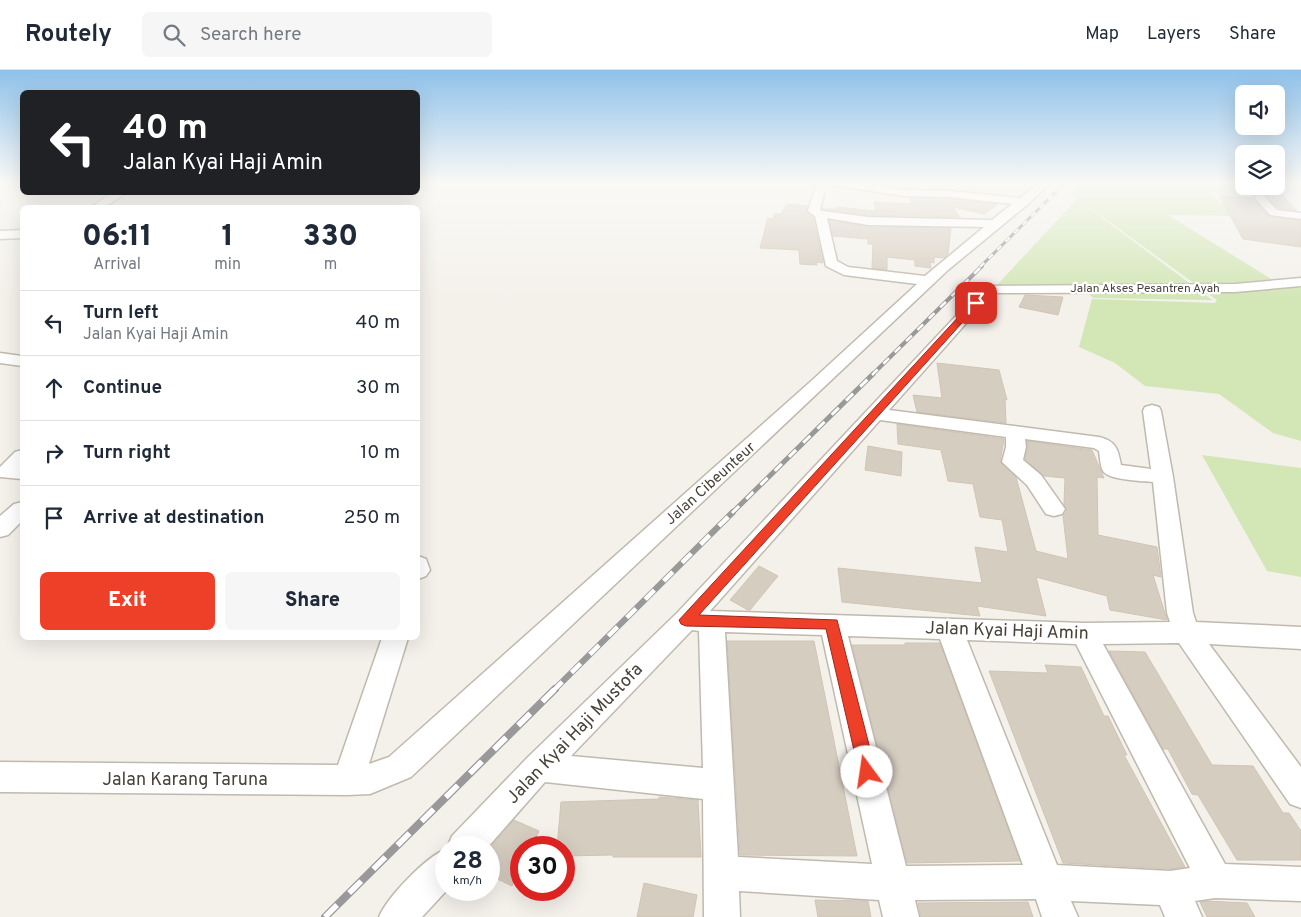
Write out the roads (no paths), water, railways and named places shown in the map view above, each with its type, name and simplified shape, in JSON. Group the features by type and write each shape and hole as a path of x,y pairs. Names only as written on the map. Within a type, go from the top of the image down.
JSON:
{"street":[{"path":"822,222 831,264 836,267 844,271 928,281"},
{"path":"890,222 994,224"},
{"name":"Jalan Cibeunteur","path":"359,779 400,766 928,281 997,222"},
{"path":"0,235 20,234"},
{"name":"Jalan Akses Pesantren Ayah","path":"989,289 1235,288 1301,282"},
{"name":"Jalan Kyai Haji Mustofa","path":"475,836 539,767 699,621 876,414 989,289"},
{"path":"0,358 20,361"},
{"path":"1152,411 1164,477 1180,614 1186,632 1301,793"},
{"path":"876,414 1099,443 1108,448 1112,469 1164,477"},
{"path":"1015,431 1016,447 1012,462 1034,480 1054,509"},
{"path":"20,458 7,472 20,473"},
{"path":"0,529 20,511"},
{"path":"699,621 719,785 722,917"},
{"name":"Jalan Kyai Haji Amin","path":"699,621 1084,634 1186,632 1301,638"},
{"path":"832,624 901,917"},
{"path":"949,628 1060,917"},
{"path":"1084,634 1215,881"},
{"path":"359,779 394,640"},
{"path":"539,767 719,785"},
{"name":"Jalan Karang Taruna","path":"0,777 359,779"},
{"path":"721,873 894,883 1047,882 1177,902 1215,881 1301,884"},
{"path":"397,917 435,877"}],"railway":[{"path":"980,267 1026,222"},
{"path":"872,375 982,266"},
{"path":"732,513 873,374"},
{"path":"553,691 733,512"},
{"path":"325,917 555,689"}]}
